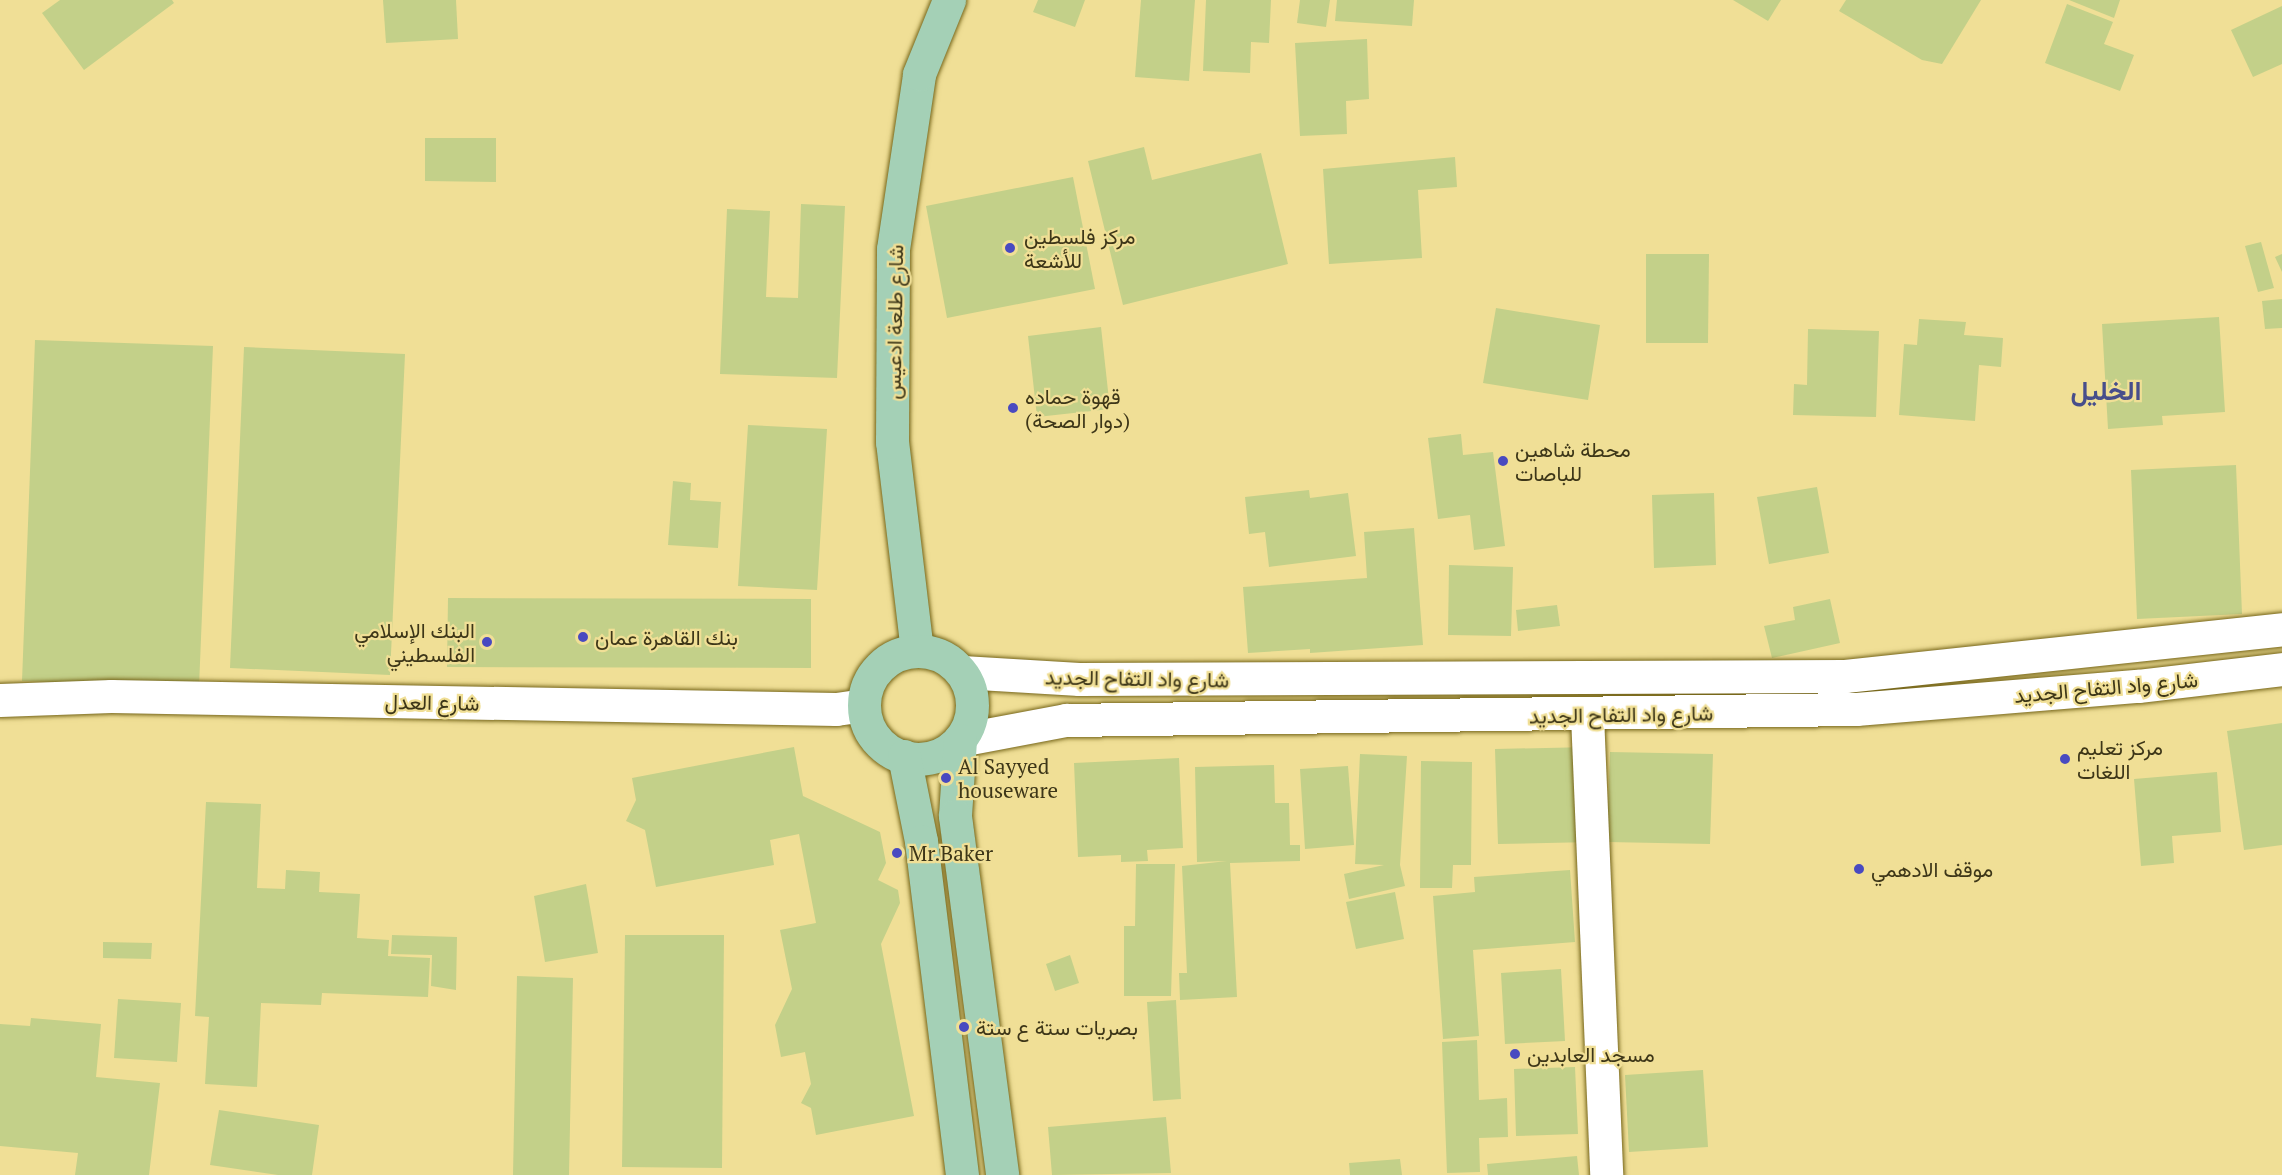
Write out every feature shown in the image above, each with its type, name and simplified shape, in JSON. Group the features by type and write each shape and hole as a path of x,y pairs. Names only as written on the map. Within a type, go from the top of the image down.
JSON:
{"main road":[{"name":"شارع طلعة ادعيس","path":"917,651 892,442 893,249 919,74 949,0"},
{"path":"917,651 934,653 962,672 973,705 970,723 960,740 945,752 928,758 904,756 877,740 868,723 864,705 870,681 886,661 917,651"},
{"path":"960,740 956,816 1002,1175"},
{"path":"904,756 921,841 962,1175"}],"street":[{"name":"شارع واد التفاح الجديد","path":"962,672 1079,679 1845,676 2282,629"},
{"name":"شارع واد التفاح الجديد","path":"960,740 1066,720 1587,715 1856,709 2138,686 2282,669"},
{"name":"شارع العدل","path":"0,700 111,696 836,709 864,705"},
{"path":"1587,715 1605,1175"}],"building":[{"path":"60,0 172,0 174,3 84,70 42,13"},
{"path":"383,0 456,0 458,39 386,43"},
{"path":"1038,0 1085,0 1075,27 1033,12"},
{"path":"1141,0 1195,0 1189,81 1135,77"},
{"path":"1206,0 1271,0 1269,43 1251,42 1250,73 1203,71"},
{"path":"1300,0 1330,0 1326,27 1297,23"},
{"path":"1337,0 1414,0 1412,26 1335,21"},
{"path":"1733,0 1781,0 1768,21"},
{"path":"1846,0 1981,0 1942,64 1922,60 1839,11"},
{"path":"2069,0 2120,0 2114,18"},
{"path":"2067,4 2113,22 2104,44 2134,55 2120,91 2045,63"},
{"path":"2282,6 2282,64 2253,77 2231,30"},
{"path":"1367,39 1369,99 1346,101 1347,134 1300,136 1295,43"},
{"path":"425,138 496,138 496,182 425,181"},
{"path":"1144,147 1152,180 1261,153 1288,264 1123,305 1088,161"},
{"path":"1455,157 1457,187 1418,190 1422,258 1329,264 1323,169"},
{"name":"مركز فلسطين للأشعة","path":"1073,177 1095,289 947,318 926,206"},
{"path":"801,204 845,206 837,378 720,374 727,209 770,211 766,297 798,298"},
{"path":"2261,242 2274,288 2258,292 2245,246"},
{"path":"1646,254 1709,254 1708,343 1646,343"},
{"path":"2282,254 2282,272 2275,257"},
{"path":"2282,299 2282,328 2265,329 2262,301"},
{"path":"1496,308 1600,325 1588,400 1483,383"},
{"path":"2219,317 2225,412 2162,416 2163,425 2108,429 2102,324"},
{"path":"1919,319 1966,322 1964,335 2003,338 2001,367 1979,365 1975,421 1899,415 1904,344 1917,345"},
{"path":"1101,327 1110,409 1037,417 1028,336"},
{"path":"1808,329 1879,331 1876,417 1793,415 1794,384 1807,385"},
{"path":"35,340 213,346 199,687 22,681"},
{"path":"244,347 405,354 390,675 230,668"},
{"path":"748,425 827,429 817,590 738,586"},
{"path":"1461,434 1463,455 1493,452 1505,546 1474,550 1470,515 1438,519 1428,438"},
{"path":"2236,465 2242,614 2137,619 2131,470"},
{"path":"673,481 691,483 690,500 721,502 718,548 668,545"},
{"path":"1817,487 1829,553 1769,564 1757,497"},
{"path":"1309,490 1310,498 1348,493 1356,556 1269,567 1265,532 1249,534 1245,497"},
{"path":"1714,493 1716,565 1654,568 1652,495"},
{"path":"1414,528 1423,645 1310,653 1310,649 1248,653 1243,587 1367,578 1364,532"},
{"path":"1449,565 1513,567 1511,636 1448,635"},
{"path":"448,598 811,599 811,668 447,667"},
{"path":"1830,599 1840,643 1772,658 1764,626 1795,620 1793,607"},
{"path":"1557,605 1560,626 1518,631 1516,610"},
{"path":"2282,723 2282,845 2244,850 2227,731"},
{"path":"794,747 803,796 880,832 886,863 878,880 898,890 900,903 881,944 914,1116 816,1135 811,1108 801,1103 811,1084 805,1052 781,1057 775,1025 792,989 780,930 816,923 799,834 770,840 774,865 656,887 645,830 626,821 636,800 632,778"},
{"path":"1590,747 1592,842 1498,844 1495,749"},
{"path":"1610,752 1713,754 1710,844 1607,842"},
{"path":"1360,754 1407,756 1400,865 1405,886 1349,899 1344,874 1384,865 1355,864"},
{"path":"1179,758 1183,848 1147,850 1148,861 1121,862 1121,855 1078,857 1074,763"},
{"path":"1421,761 1472,762 1471,865 1453,865 1452,888 1420,888"},
{"path":"1274,765 1275,803 1289,803 1290,845 1300,845 1300,861 1230,863 1237,997 1180,1000 1179,973 1187,973 1182,866 1227,861 1197,862 1195,767"},
{"path":"1348,766 1354,845 1305,849 1300,769"},
{"path":"2217,772 2221,832 2172,836 2174,863 2141,866 2134,779"},
{"path":"206,802 261,804 257,888 285,889 286,870 320,872 319,892 360,894 357,938 389,940 388,956 430,958 428,997 322,993 321,1005 261,1003 257,1087 205,1084 209,1017 195,1016"},
{"path":"1136,864 1175,864 1171,996 1124,996 1124,926 1135,926"},
{"path":"1570,870 1575,942 1473,950 1479,1036 1443,1039 1433,896 1475,892 1474,877"},
{"path":"586,884 598,953 545,962 534,896"},
{"path":"1395,892 1404,939 1356,949 1346,902"},
{"path":"392,935 457,937 456,990 431,986 432,955 391,954"},
{"path":"625,935 724,935 722,1168 622,1167"},
{"path":"103,942 152,943 151,959 103,958"},
{"path":"1070,955 1079,983 1055,991 1046,964"},
{"path":"1561,969 1565,1041 1505,1044 1501,973"},
{"path":"517,976 573,978 569,1175 513,1175"},
{"path":"118,999 181,1003 177,1062 114,1058"},
{"path":"1176,1000 1181,1099 1153,1101 1147,1002"},
{"path":"31,1018 101,1024 96,1077 160,1083 149,1175 75,1175 78,1153 0,1146 0,1024 30,1026"},
{"path":"1477,1040 1479,1100 1507,1098 1508,1137 1479,1138 1480,1172 1447,1173 1442,1042"},
{"path":"1575,1067 1578,1134 1516,1136 1514,1069"},
{"path":"1703,1070 1708,1147 1629,1152 1625,1075"},
{"path":"219,1110 319,1125 312,1175 278,1175 210,1165"},
{"path":"1166,1117 1171,1173 1052,1175 1048,1127"},
{"path":"1577,1156 1579,1175 1488,1175 1487,1164"},
{"path":"1400,1159 1402,1175 1350,1175 1349,1163"}],"place":[{"name":"مركز فلسطين للأشعة","path":"1010,248"},
{"name":"قهوة حماده (دوار الصحة)","path":"1013,408"},
{"name":"محطة شاهين للباصات","path":"1503,461"},
{"name":"بنك القاهرة عمان","path":"583,637"},
{"name":"البنك الإسلامي الفلسطيني","path":"487,642"},
{"name":"مركز تعليم اللغات","path":"2065,759"},
{"name":"Al Sayyed houseware","path":"946,778"},
{"name":"Mr.Baker","path":"897,853"},
{"name":"موقف الادهمي","path":"1859,869"},
{"name":"بصريات ستة ع ستة","path":"964,1027"},
{"name":"مسجد العابدين","path":"1515,1054"}],"district":[{"name":"الخليل","path":"2106,391"}]}
